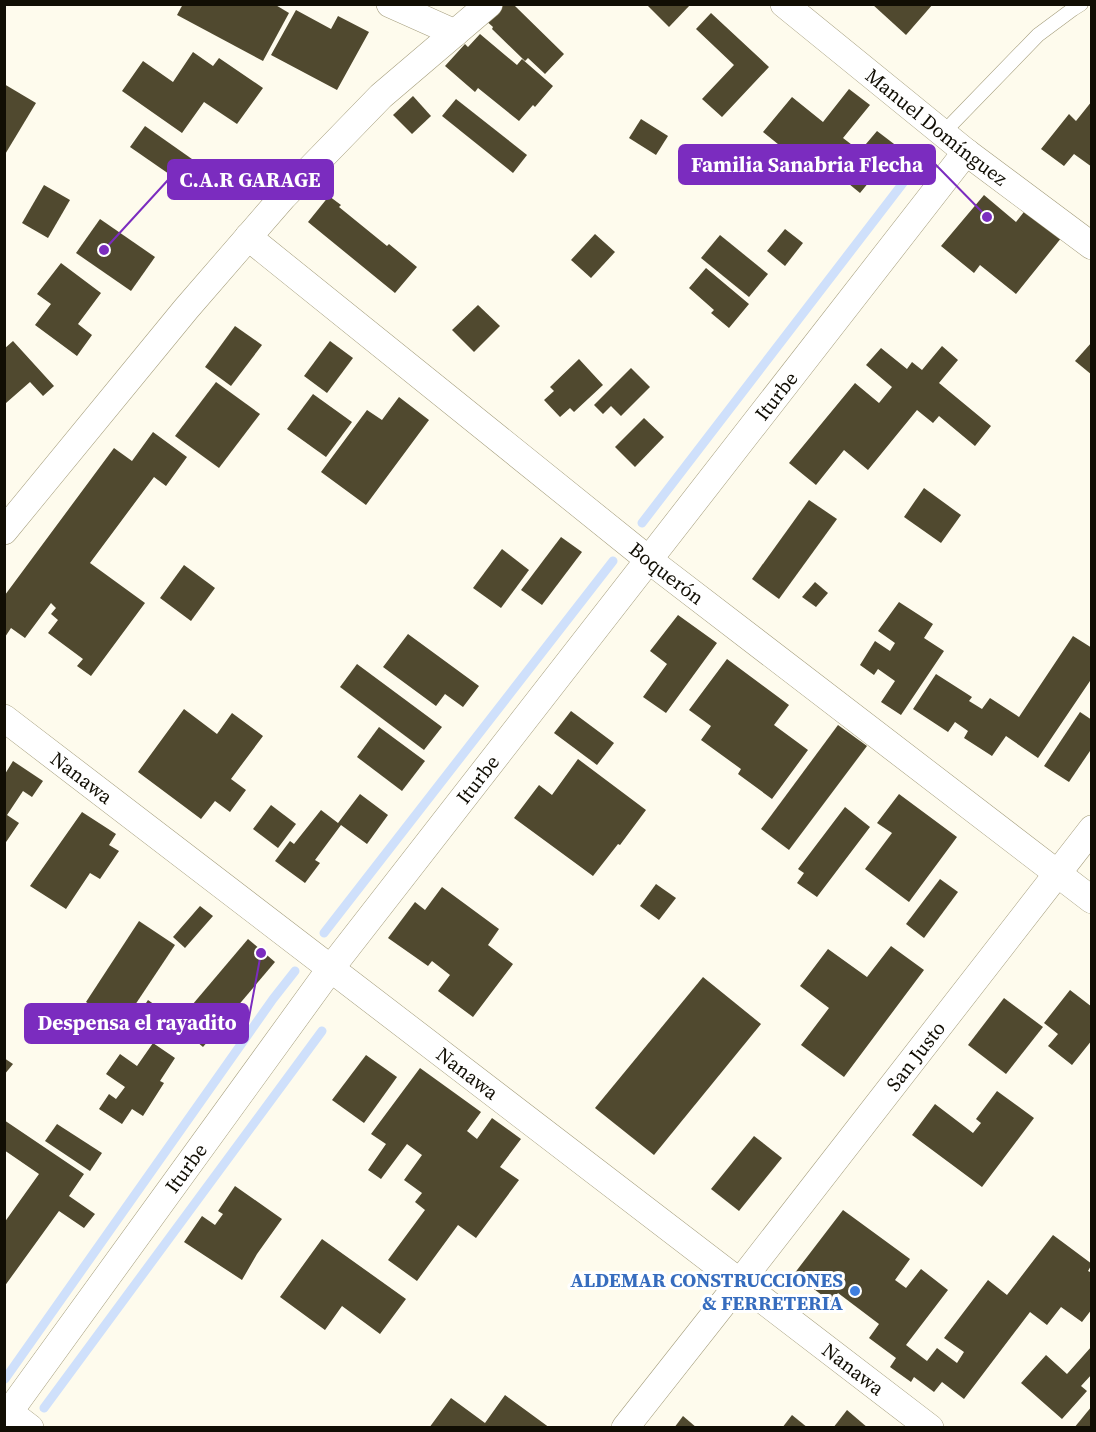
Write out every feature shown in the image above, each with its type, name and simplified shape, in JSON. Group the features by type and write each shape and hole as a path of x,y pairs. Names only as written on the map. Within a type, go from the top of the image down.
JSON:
{"street":[{"path":"390,4 456,33"},
{"path":"4,531 178,318 284,197 381,96 489,4"},
{"name":"Manuel Domínguez","path":"784,4 966,152 1092,246"},
{"name":"Iturbe","path":"12,1417 331,968 966,152"},
{"name":"Boquerón","path":"248,237 649,560 1092,900"},
{"name":"Nanawa","path":"4,718 930,1428"},
{"name":"San Justo","path":"625,1428 1092,828"}],"lane":[{"path":"943,133 1038,35 1082,4"}],"building":[{"path":"183,4 274,4 289,13 263,61 177,15"},
{"path":"498,4 515,6 564,54 545,74 528,58 525,61 484,19"},
{"path":"646,4 691,4 669,27"},
{"path":"872,4 933,4 906,35"},
{"path":"296,10 331,29 338,16 369,32 337,90 271,55"},
{"path":"711,13 769,67 722,117 702,99 734,65 696,29"},
{"path":"480,34 517,65 522,59 553,86 519,121 478,88 475,92 445,66 465,44 468,47"},
{"path":"193,52 213,66 219,58 263,88 237,124 204,102 182,133 122,91 143,61 173,82"},
{"path":"4,84 36,103 4,156"},
{"path":"849,89 870,105 843,138 860,151 877,131 898,147 860,193 821,161 810,174 792,160 794,157 763,132 792,97 823,122"},
{"path":"413,96 431,116 412,134 393,115"},
{"path":"456,99 527,155 513,173 442,116"},
{"path":"1092,101 1092,167 1074,154 1064,166 1041,149 1069,114 1076,121"},
{"path":"641,119 668,136 656,155 629,138"},
{"path":"145,126 209,171 195,192 130,147"},
{"path":"44,185 70,200 48,238 22,223"},
{"path":"984,195 1016,222 1027,208 1062,237 1016,294 980,265 974,273 941,246"},
{"path":"329,196 341,205 339,207 387,246 389,244 417,267 395,293 308,222"},
{"path":"100,219 155,257 131,291 76,253"},
{"path":"785,229 803,243 785,266 767,251"},
{"path":"595,234 615,252 591,278 571,260"},
{"path":"720,235 768,274 749,297 701,258"},
{"path":"61,263 101,293 78,324 92,335 77,356 35,325 51,304 37,294"},
{"path":"706,268 749,304 729,328 711,313 714,310 689,288"},
{"path":"478,305 500,326 474,352 452,330"},
{"path":"235,326 262,345 231,386 205,367"},
{"path":"13,341 54,386 43,396 30,382 6,403 4,401 4,349"},
{"path":"330,341 353,358 327,393 304,376"},
{"path":"1092,342 1092,375 1075,361"},
{"path":"942,346 958,360 939,383 991,426 975,446 939,416 933,423 917,410 868,470 844,450 816,485 789,463 855,383 879,403 892,387 866,365 881,348 907,369 912,362 922,370"},
{"path":"579,359 603,385 574,412 570,408 560,417 544,400 554,391 550,387"},
{"path":"631,368 650,387 621,416 611,406 603,414 594,405"},
{"path":"216,382 260,414 219,468 175,436"},
{"path":"313,394 352,422 326,457 287,429"},
{"path":"399,397 429,420 366,505 321,472 367,410 382,420"},
{"path":"644,418 664,437 635,467 615,447"},
{"path":"153,432 187,457 166,486 154,477 90,563 145,603 91,676 77,666 83,659 48,633 58,620 51,614 56,608 51,603 25,638 11,628 5,637 5,595 114,448 132,461"},
{"path":"924,488 961,515 941,543 904,517"},
{"path":"809,500 837,519 779,599 752,579"},
{"path":"561,537 582,552 542,605 521,590"},
{"path":"502,549 529,570 501,608 473,588"},
{"path":"184,565 215,588 191,621 160,598"},
{"path":"815,582 828,593 816,607 802,597"},
{"path":"899,602 933,624 924,638 944,651 901,715 881,702 895,681 878,669 874,675 860,665 875,641 890,651 895,643 878,631"},
{"path":"678,615 717,643 666,713 643,697 667,664 650,651"},
{"path":"408,634 479,686 463,707 445,694 436,706 383,667"},
{"path":"1073,636 1092,648 1092,678 1038,758 1006,736 992,756 964,738 968,731 955,722 948,732 913,709 936,674 972,697 969,701 982,709 990,698 1019,717"},
{"path":"727,659 789,705 774,725 808,750 772,799 738,774 741,769 701,740 711,726 689,710"},
{"path":"357,664 442,727 424,750 340,687"},
{"path":"184,709 217,734 232,713 263,736 231,779 246,790 230,812 215,801 201,819 138,772"},
{"path":"571,711 614,743 597,765 554,733"},
{"path":"1080,712 1092,720 1092,748 1069,782 1044,766"},
{"path":"838,725 867,746 789,850 761,829"},
{"path":"379,727 425,761 402,791 357,757"},
{"path":"578,759 646,810 593,876 514,818 539,785 552,795"},
{"path":"13,761 43,781 32,797 23,791 7,815 19,823 4,845 5,774"},
{"path":"360,794 388,815 367,844 341,825 315,860 320,863 305,883 275,861 290,841 294,844 321,810 338,823"},
{"path":"899,794 957,837 909,902 865,869 892,833 877,823"},
{"path":"271,805 296,824 278,848 253,829"},
{"path":"845,807 870,827 817,897 797,883 804,873 798,869"},
{"path":"82,812 116,834 109,845 119,851 100,879 90,873 66,909 30,886"},
{"path":"940,879 958,892 924,938 906,924"},
{"path":"656,884 676,898 659,920 640,906"},
{"path":"442,887 499,929 488,945 513,964 473,1017 438,991 450,975 432,961 428,966 388,938 415,902 425,910"},
{"path":"200,906 213,916 185,948 173,937"},
{"path":"139,921 175,945 121,1026 86,1002"},
{"path":"248,939 275,962 203,1047 176,1024"},
{"path":"891,946 924,970 844,1077 801,1045 829,1008 800,986 828,949 867,977"},
{"path":"703,977 761,1024 654,1155 595,1108"},
{"path":"1070,990 1092,1007 1092,1040 1072,1065 1048,1046 1058,1034 1044,1023"},
{"path":"1004,998 1043,1027 1006,1074 968,1045"},
{"path":"148,1000 165,1012 150,1036 132,1024"},
{"path":"153,1043 175,1058 160,1081 164,1083 143,1116 132,1109 122,1124 99,1109 109,1094 116,1099 125,1087 106,1074 120,1054 137,1066"},
{"path":"366,1055 397,1077 364,1123 332,1100"},
{"path":"4,1058 13,1064 4,1075"},
{"path":"420,1068 481,1112 467,1131 477,1139 492,1118 521,1139 500,1167 519,1180 476,1238 458,1225 417,1281 388,1260 425,1210 415,1202 422,1193 404,1180 422,1155 407,1144 381,1179 368,1170 386,1144 371,1134"},
{"path":"997,1091 1034,1118 982,1187 912,1135 935,1104 973,1133 981,1123 976,1119"},
{"path":"4,1120 84,1174 69,1196 95,1214 84,1228 59,1211 4,1287 4,1223 39,1174 4,1150"},
{"path":"57,1124 102,1153 90,1171 45,1141"},
{"path":"754,1136 782,1158 739,1211 711,1189"},
{"path":"235,1186 282,1219 242,1280 184,1242 202,1216 215,1225 223,1214 218,1211"},
{"path":"843,1210 910,1259 895,1280 906,1288 921,1269 948,1290 906,1345 927,1361 937,1348 957,1363 964,1352 944,1338 988,1280 1007,1295 1053,1235 1092,1264 1088,1271 1092,1273 1092,1309 1082,1322 1061,1307 1047,1325 1030,1312 964,1399 942,1382 934,1392 914,1377 911,1382 890,1367 896,1358 869,1338 879,1324 838,1293 831,1302 794,1274"},
{"path":"322,1239 406,1299 380,1334 342,1306 325,1330 280,1297"},
{"path":"1092,1346 1092,1374 1081,1386 1087,1391 1062,1419 1021,1383 1046,1355 1067,1374"},
{"path":"505,1395 550,1428 429,1428 451,1398 485,1423"},
{"path":"1092,1406 1092,1428 1074,1428"},
{"path":"847,1410 868,1428 833,1428"},
{"path":"792,1415 808,1428 782,1428"},
{"path":"683,1416 697,1428 674,1428"}],"waterway":[{"path":"642,523 913,170"},
{"path":"324,933 613,561"},
{"path":"5,1379 295,971"},
{"path":"44,1408 322,1031"}],"place":[{"name":"Familia Sanabria Flecha","path":"987,217"},
{"name":"C.A.R GARAGE","path":"104,250"},
{"name":"Despensa el rayadito","path":"261,953"},
{"name":"ALDEMAR CONSTRUCCIONES & FERRETERIA","path":"855,1291"}]}
